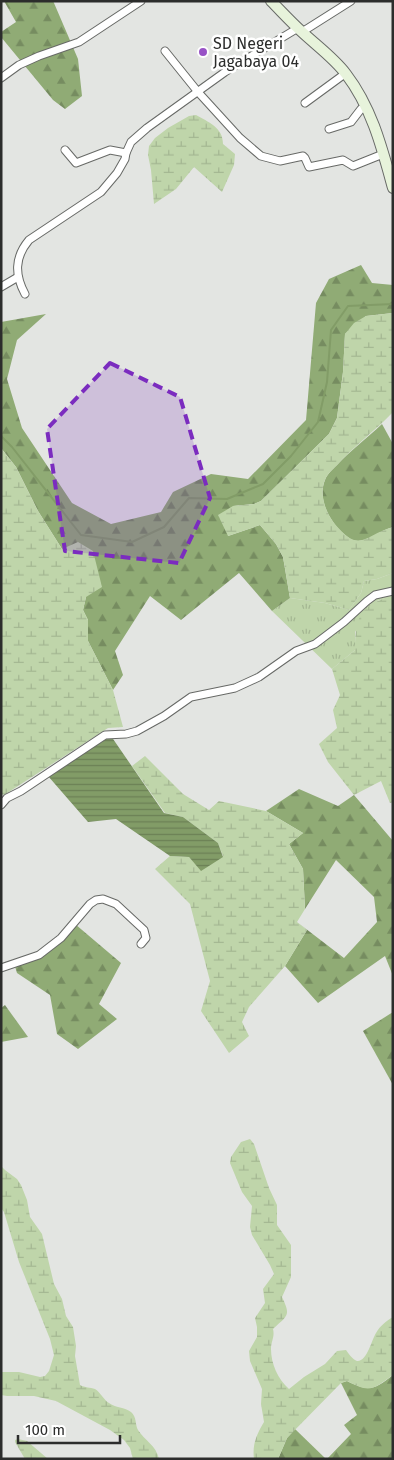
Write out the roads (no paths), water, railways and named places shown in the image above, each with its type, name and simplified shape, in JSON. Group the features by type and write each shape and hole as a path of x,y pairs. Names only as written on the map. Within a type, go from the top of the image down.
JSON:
{"street":[{"path":"1,78 39,56 79,42 141,1"},
{"path":"271,1 330,56 346,74 374,123 393,188"},
{"path":"25,294 18,277 17,261 24,247 29,240 101,192 117,173 131,142 147,128 225,72 351,1"},
{"path":"165,51 198,92 240,138 261,156 280,161 303,156 309,167 343,160 353,166 383,154"},
{"path":"305,103 346,74"},
{"path":"330,130 351,122 361,109 366,106"},
{"path":"65,150 76,164 110,150 126,153"},
{"path":"1,287 18,277"},
{"path":"1,805 7,798 21,791 105,735 126,734 137,731 191,698 235,688 246,683 296,651 316,644 375,595 393,591"},
{"path":"1,968 39,955 61,938 90,904 96,900 103,899 116,904 128,913 144,930 146,938 141,944"}],"waterway":[{"path":"1,436 12,447 81,535 132,542 164,527 189,498 227,499 263,484 291,456 318,422 327,382 331,330 348,306 393,304"}],"place":[{"name":"SD Negeri Jagabaya 04","path":"203,52"}]}
